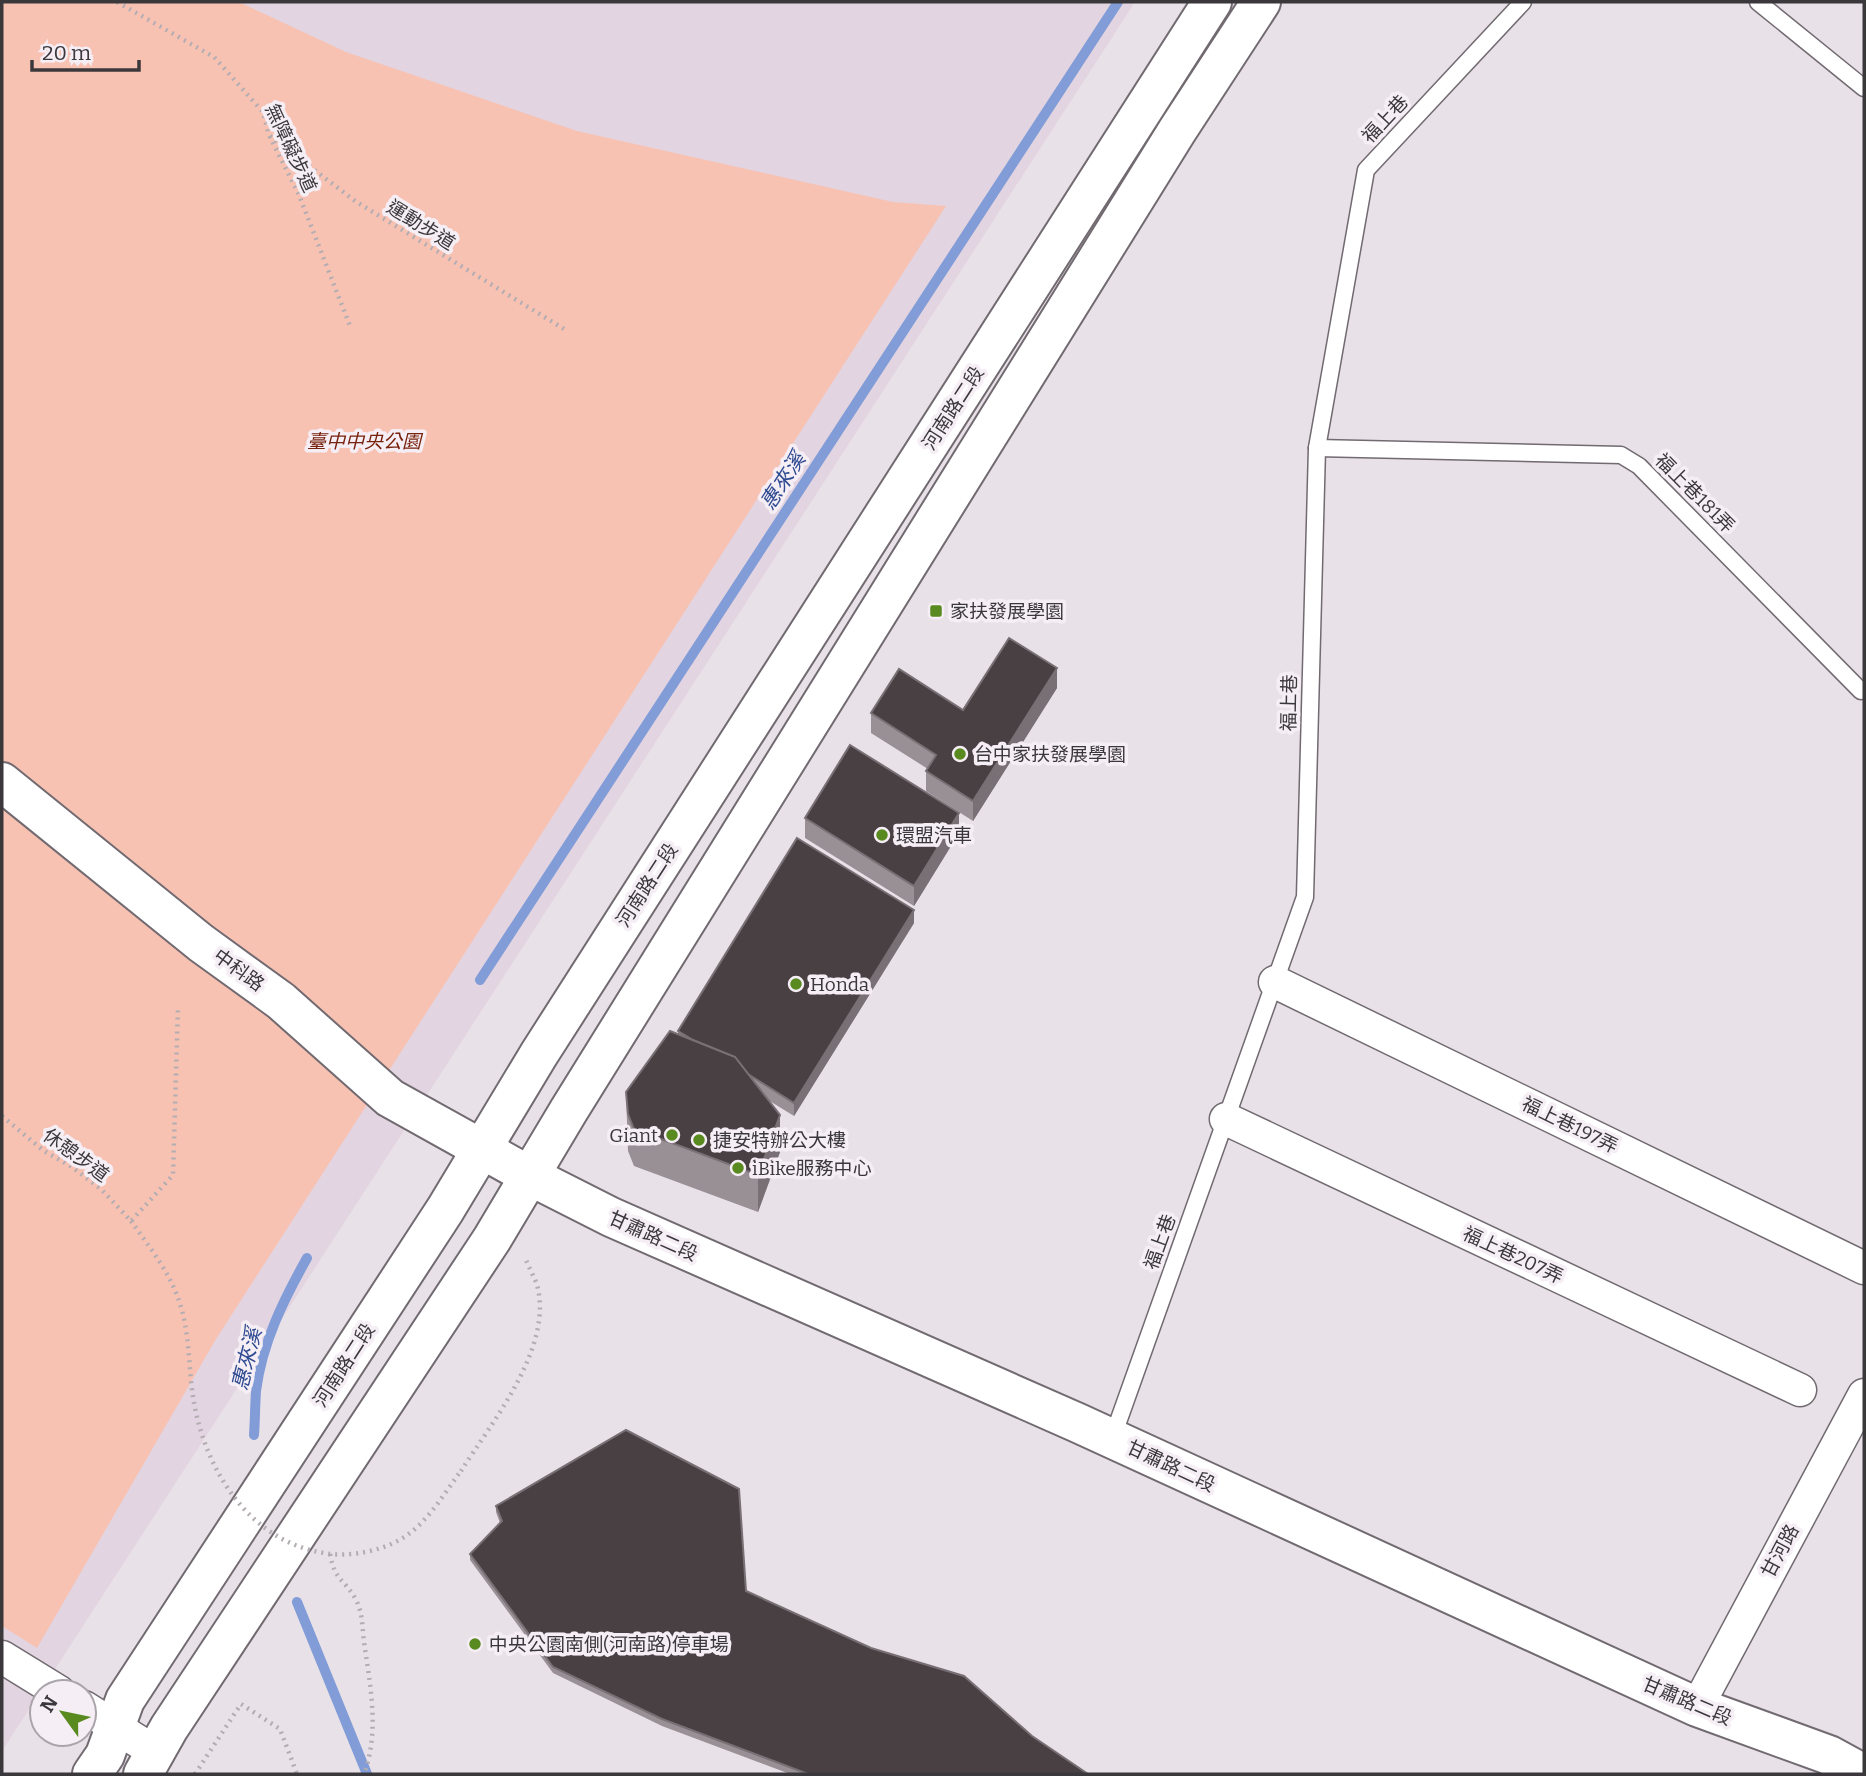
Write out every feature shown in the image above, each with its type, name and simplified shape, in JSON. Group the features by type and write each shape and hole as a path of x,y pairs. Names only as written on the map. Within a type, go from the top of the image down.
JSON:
{"street":[{"name":"河南路二段","path":"92,1774 105,1755 125,1700 445,1210 546,1042 1212,2"},
{"path":"98,1716 116,1728 149,1763 487,1247 576,1098 1147,178 1261,2"},
{"name":"中科路","path":"2,782 201,943 281,1001 390,1098 481,1149"},
{"name":"福上巷197弄","path":"1275,982 1864,1268"},
{"name":"福上巷207弄","path":"1226,1119 1800,1390"},
{"name":"甘肅路二段","path":"481,1149 611,1217 1112,1439 1697,1707 1864,1774"},
{"name":"甘河路","path":"1697,1707 1864,1395"},
{"path":"2,1657 36,1678"}],"lane":[{"name":"福上巷","path":"1112,1439 1305,897 1317,448 1366,170 1523,2"},
{"path":"1758,2 1864,88"},
{"name":"福上巷181弄","path":"1317,448 1621,455 1639,466 1861,691"}],"path":[{"name":"無障礙步道","path":"117,2 214,57 263,112 269,135 299,195 350,326"},
{"name":"運動步道","path":"269,135 355,201 564,329"},
{"path":"131,1221 173,1175 178,1007"},
{"name":"休憩步道","path":"2,1116 44,1151 102,1189 131,1221 164,1269 178,1297 186,1325 193,1399 216,1469 233,1498 252,1518 275,1536 295,1546 330,1554 353,1554 380,1548 410,1534 434,1508 461,1471 525,1368 534,1344 539,1311 537,1286 526,1260"},
{"path":"330,1554 337,1577 356,1600 361,1615 371,1686 373,1728 364,1774"},
{"path":"195,1774 242,1704 280,1729 297,1774"}],"shaded area":[{"name":"臺中中央公園","path":"2,2 1135,2 49,1678 28,1678 28,1711 2,1751"}],"green space":[{"name":"臺中中央公園","path":"2,2 239,2 346,52 577,131 893,202 946,206 216,1339 37,1648 2,1626"}],"building":[{"name":"台中家扶發展學園","path":"1009,638 1057,668 973,801 926,771 936,755 871,713 899,669 963,710"},
{"name":"環盟汽車","path":"850,745 959,813 914,886 805,818"},
{"name":"Honda","path":"797,838 914,910 794,1103 748,1074 735,1057 678,1031"},
{"path":"670,1031 735,1057 780,1115 758,1175 634,1129 628,1114 626,1092"},
{"path":"626,1430 739,1489 746,1591 871,1648 964,1676 1032,1736 1088,1774 808,1774 662,1719 553,1667 470,1554 502,1521 496,1506"}],"waterway":[{"name":"惠來溪","path":"480,980 1118,2"},
{"name":"惠來溪","path":"254,1435 256,1391 263,1356 282,1305 307,1258"},
{"name":"惠來溪","path":"297,1602 367,1774"}],"place":[{"name":"家扶發展學園","path":"936,611"},
{"name":"台中家扶發展學園","path":"960,754"},
{"name":"環盟汽車","path":"882,835"},
{"name":"Honda","path":"796,984"},
{"name":"Giant","path":"672,1135"},
{"name":"捷安特辦公大樓","path":"699,1140"},
{"name":"iBike服務中心","path":"738,1168"},
{"name":"中央公園南側(河南路)停車場","path":"475,1644"}]}
